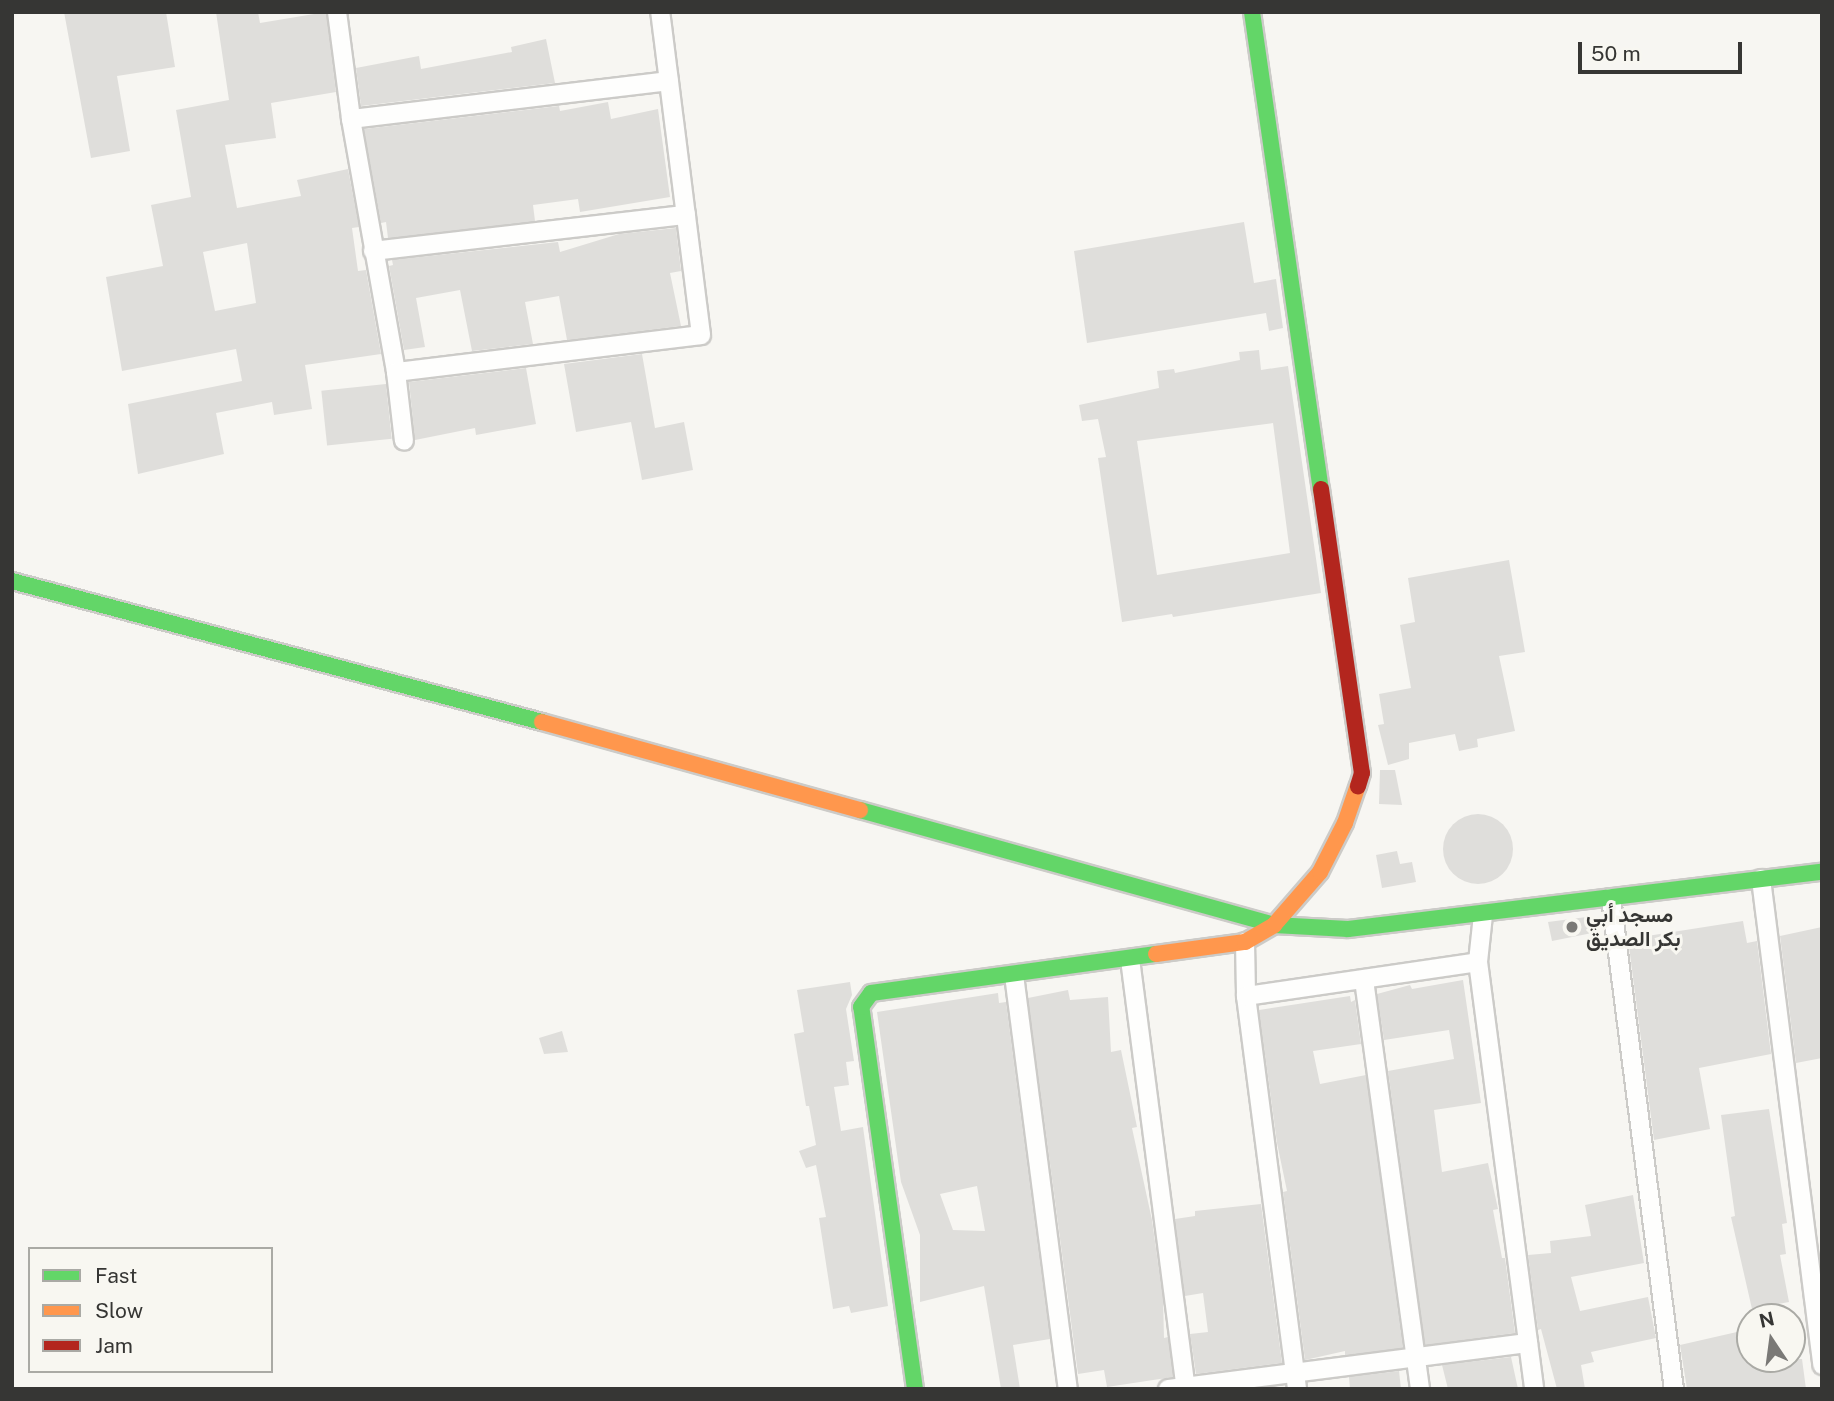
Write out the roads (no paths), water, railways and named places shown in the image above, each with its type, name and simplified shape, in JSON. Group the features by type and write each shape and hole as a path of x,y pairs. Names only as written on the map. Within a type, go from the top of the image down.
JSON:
{"street":[{"path":"337,12 351,120 396,372 404,440"},
{"path":"396,372 702,335 660,12"},
{"path":"915,1389 861,1007 871,993 1245,942 1274,925 1320,872 1345,823 1362,772 1252,12"},
{"path":"351,120 669,81"},
{"path":"373,251 686,215"},
{"path":"12,581 414,686 1274,925 1348,929 1483,915 1822,872"},
{"path":"1761,879 1822,1364"},
{"path":"1611,898 1674,1389"},
{"path":"1483,915 1478,962 1534,1389"},
{"path":"1245,942 1246,996 1296,1381"},
{"path":"1130,958 1179,1388 1296,1381 1415,1357 1528,1343"},
{"path":"1246,996 1478,962"},
{"path":"1014,975 1068,1389"},
{"path":"1364,980 1420,1389"}],"place":[{"name":"مسجد أبي بكر الصديق","path":"1572,927"}]}
